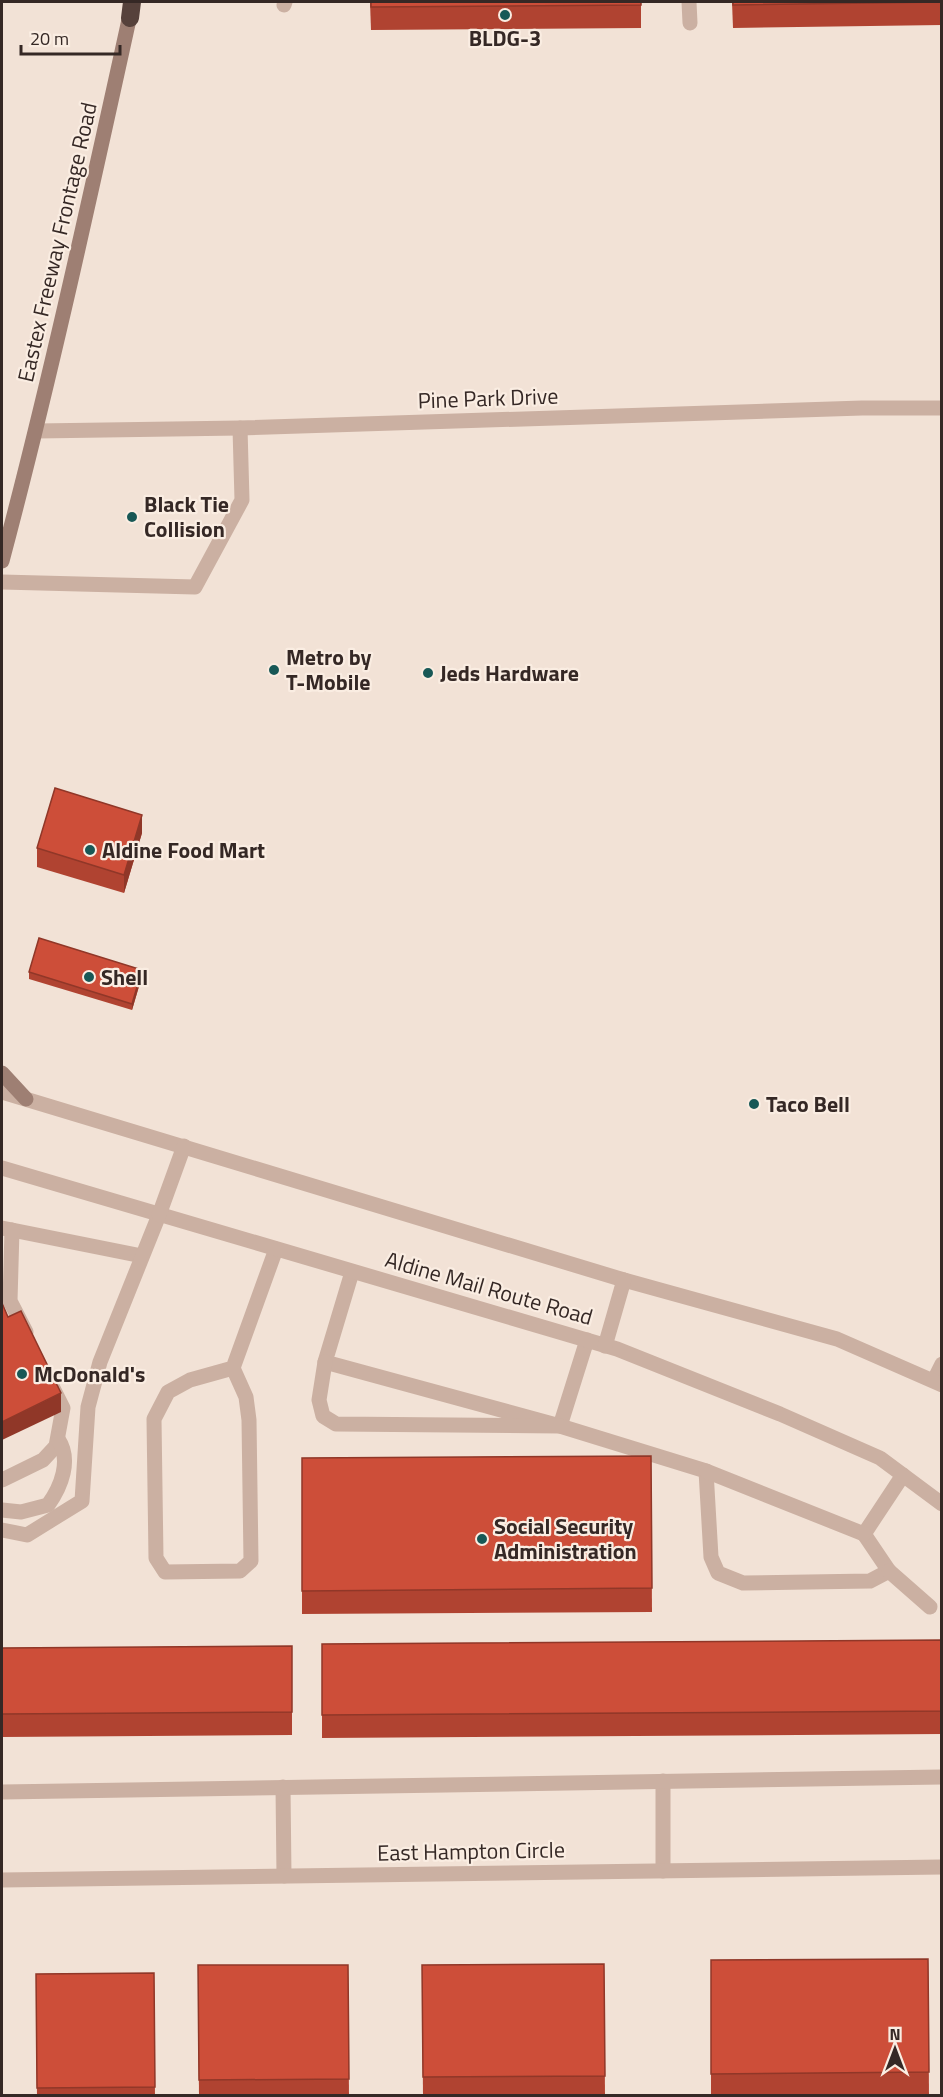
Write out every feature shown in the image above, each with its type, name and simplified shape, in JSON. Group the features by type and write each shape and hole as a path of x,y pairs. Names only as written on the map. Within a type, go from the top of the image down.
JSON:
{"main road":[{"name":"Eastex Freeway Frontage Road","path":"2,561 37,431 94,185 132,7"},
{"path":"2,1073 26,1099"}],"street":[{"path":"689,2 690,23"},
{"name":"Pine Park Drive","path":"37,431 240,428 862,408 942,408"},
{"path":"2,582 195,587 242,500 240,428"},
{"name":"Aldine Mail Route Road","path":"2,1092 624,1280 837,1339 938,1382"},
{"path":"2,1530 27,1535 82,1501 88,1407 100,1362 184,1146"},
{"name":"Aldine Mail Route Road","path":"2,1168 605,1346 780,1414 880,1458 942,1504"},
{"path":"34,1350 10,1300 7,1229 142,1256"},
{"path":"233,1368 190,1380 168,1392 154,1419 156,1558 165,1572 240,1571 250,1561 249,1420 246,1397 233,1368 276,1249"},
{"path":"352,1272 325,1362 319,1400 323,1416 336,1424 560,1426"},
{"path":"605,1346 624,1280"},
{"path":"560,1426 587,1340"},
{"path":"325,1362 560,1426 706,1470 864,1534 889,1570 930,1607"},
{"path":"938,1382 942,1364"},
{"path":"2,1480 42,1460 56,1446 63,1408 44,1369"},
{"path":"2,1510 21,1512 48,1506 60,1489 64,1464 65,1449 58,1439"},
{"path":"706,1470 711,1557 718,1573 743,1583 870,1581 889,1570"},
{"path":"864,1534 903,1475"},
{"path":"2,1792 942,1777"},
{"path":"663,1781 663,1871"},
{"path":"283,1788 284,1876"},
{"name":"East Hampton Circle","path":"2,1880 942,1868"}],"building":[{"path":"371,2 641,2 641,5 371,7"},
{"path":"733,2 942,2 733,5"},
{"path":"55,788 142,815 124,875 37,848"},
{"path":"39,938 142,970 132,1004 29,972"},
{"name":"McDonald's","path":"2,1303 8,1317 21,1311 61,1393 2,1422"},
{"path":"651,1456 652,1588 302,1591 302,1458"},
{"path":"942,1640 942,1711 322,1715 322,1644"},
{"path":"292,1646 292,1712 2,1714 2,1648"},
{"path":"928,1959 929,2072 711,2074 711,1960"},
{"path":"604,1964 605,2076 423,2077 422,1965"},
{"path":"198,1965 348,1965 349,2079 199,2080"},
{"path":"154,1973 155,2087 37,2088 36,1974"}],"place":[{"name":"BLDG-3","path":"505,15"},
{"name":"Black Tie Collision","path":"132,517"},
{"name":"Metro by T-Mobile","path":"274,670"},
{"name":"Jeds Hardware","path":"428,673"},
{"name":"Aldine Food Mart","path":"90,850"},
{"name":"Shell","path":"89,977"},
{"name":"Taco Bell","path":"754,1104"},
{"name":"McDonald's","path":"22,1374"},
{"name":"Social Security Administration","path":"482,1539"}]}
